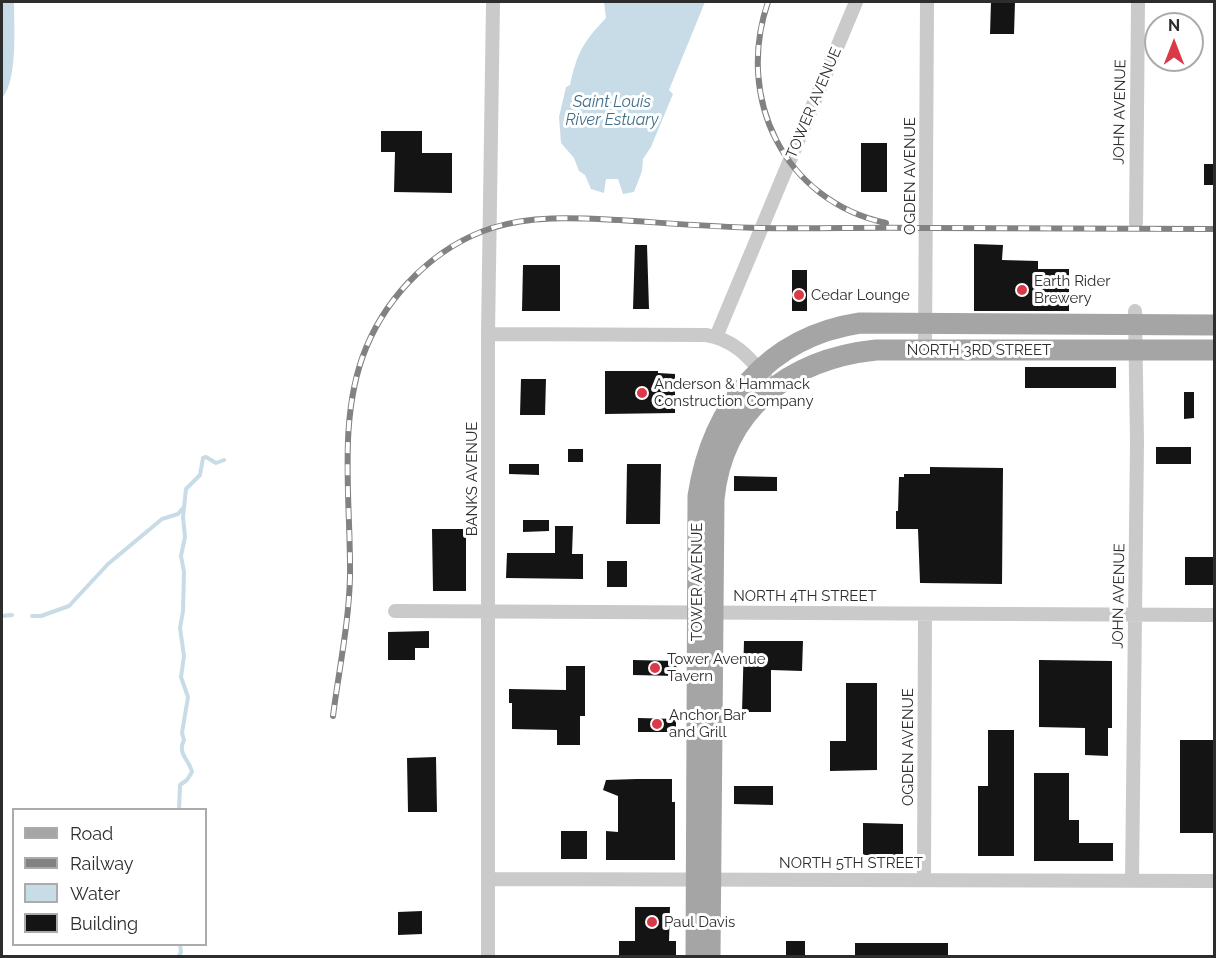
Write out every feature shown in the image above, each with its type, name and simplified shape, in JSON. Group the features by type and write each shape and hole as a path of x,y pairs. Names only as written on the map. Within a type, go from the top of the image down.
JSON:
{"main road":[{"name":"NORTH 3RD STREET","path":"760,369 800,342 836,328 866,323 925,322 1010,325 1135,318 1215,325"},
{"name":"NORTH 3RD STREET","path":"775,386 812,365 848,353 876,350 1215,350"},
{"name":"TOWER AVENUE","path":"696,957 703,879 705,612 698,496 711,442 724,415 741,389 760,369"},
{"name":"TOWER AVENUE","path":"705,612 718,473 727,446 742,419 756,402 775,386"},
{"name":"TOWER AVENUE","path":"703,879 710,957"}],"street":[{"name":"BANKS AVENUE","path":"488,957 488,334 493,2"},
{"name":"TOWER AVENUE","path":"716,337 856,2"},
{"name":"OGDEN AVENUE","path":"925,351 927,2"},
{"name":"JOHN AVENUE","path":"1136,223 1138,2"},
{"name":"JOHN AVENUE","path":"1132,881 1137,442 1135,318"},
{"path":"488,334 700,334 716,337 736,346 775,386"},
{"name":"NORTH 4TH STREET","path":"395,611 1215,615"},
{"name":"OGDEN AVENUE","path":"924,880 925,614"},
{"name":"NORTH 5TH STREET","path":"488,879 1215,881"}],"water":[{"path":"2,2 14,2 14,38 11,79 2,98"},
{"name":"Saint Louis River Estuary","path":"604,2 705,2 669,90 673,94 651,147 643,159 642,171 634,192 623,194 618,179 606,179 604,193 591,189 585,175 579,171 574,158 561,143 559,117 566,87 570,85 582,48 606,18"}],"building":[{"path":"991,2 1015,2 1014,34 990,34"},
{"path":"381,131 422,131 422,153 452,153 452,193 394,192 395,152 381,152"},
{"path":"861,143 887,143 887,192 861,192"},
{"path":"1204,164 1215,164 1215,185 1204,185"},
{"name":"Earth Rider Brewery","path":"974,244 1003,245 1002,260 1038,261 1038,269 1069,269 1069,311 974,311"},
{"path":"635,245 647,245 649,309 633,309"},
{"path":"523,265 560,265 560,311 522,311"},
{"name":"Cedar Lounge","path":"792,270 807,270 807,311 792,311"},
{"path":"1025,367 1116,367 1116,388 1025,388"},
{"name":"Anderson & Hammack Construction Company","path":"605,371 658,371 658,373 675,374 675,413 605,414"},
{"path":"521,379 546,379 545,415 520,415"},
{"path":"1184,392 1194,392 1194,418 1184,419"},
{"path":"1156,447 1191,447 1191,464 1156,464"},
{"path":"568,449 583,449 583,462 568,462"},
{"path":"509,464 539,464 539,475 509,474"},
{"path":"627,464 661,464 660,524 626,524"},
{"path":"930,467 1003,468 1002,584 920,583 918,529 896,529 896,511 898,511 899,477 904,477 904,474 930,474"},
{"path":"734,476 777,477 777,491 734,491"},
{"path":"523,520 549,520 549,531 523,532"},
{"path":"555,526 573,526 572,554 583,554 583,579 506,578 507,553 555,553"},
{"path":"432,529 466,529 466,591 433,591"},
{"path":"1185,557 1215,557 1215,585 1185,585"},
{"path":"607,561 627,561 627,587 607,587"},
{"path":"429,631 429,648 415,648 415,660 388,660 388,632"},
{"path":"744,641 803,641 802,671 771,670 771,712 742,712"},
{"name":"Tower Avenue Tavern","path":"633,660 677,661 677,676 633,675"},
{"path":"1039,660 1112,661 1112,728 1108,728 1108,756 1085,755 1085,728 1039,727"},
{"path":"566,666 585,666 585,716 580,716 580,745 557,745 557,730 512,729 512,703 509,703 509,689 566,690"},
{"path":"846,683 877,683 877,770 830,771 830,741 846,741"},
{"name":"Anchor Bar and Grill","path":"638,718 676,719 676,732 638,732"},
{"path":"988,730 1014,730 1014,856 978,856 978,786 988,786"},
{"path":"1180,740 1215,740 1215,833 1180,833"},
{"path":"436,757 437,812 408,812 407,758"},
{"path":"1034,773 1069,773 1069,820 1079,820 1079,843 1113,843 1113,861 1034,861"},
{"path":"672,779 672,802 675,802 675,860 606,860 606,831 618,832 618,796 603,790 606,780"},
{"path":"734,786 773,786 773,805 734,804"},
{"path":"863,823 903,824 903,855 863,855"},
{"path":"561,831 587,831 587,859 561,859"},
{"path":"635,907 670,907 669,941 676,941 676,957 619,957 619,941 635,941"},
{"path":"422,911 422,934 398,935 398,912"},
{"path":"786,941 805,941 805,957 786,957"},
{"path":"855,943 948,943 948,957 855,957"}],"waterway":[{"path":"179,808 180,785 192,772 182,749 184,740 182,733 188,697 181,677 184,656 180,628 183,611 184,572 181,556 185,537 183,517 186,489 200,475 203,458 206,457 216,463 224,460"},
{"path":"32,616 41,616 69,606 108,564 162,519 178,514 183,508"},
{"path":"2,616 12,615"},
{"path":"179,956 180,946"}],"railway":[{"path":"768,2 759,38 758,74 764,108 776,140 795,169 820,193 850,211 886,223"},
{"path":"333,716 349,594 348,431 357,375 375,328 401,291 433,260 471,236 508,224 555,218 760,228 1214,229"}],"place":[{"name":"Earth Rider Brewery","path":"1022,290"},
{"name":"Cedar Lounge","path":"799,295"},
{"name":"Anderson & Hammack Construction Company","path":"642,393"},
{"name":"Tower Avenue Tavern","path":"655,668"},
{"name":"Anchor Bar and Grill","path":"657,724"},
{"name":"Paul Davis","path":"652,922"}]}
